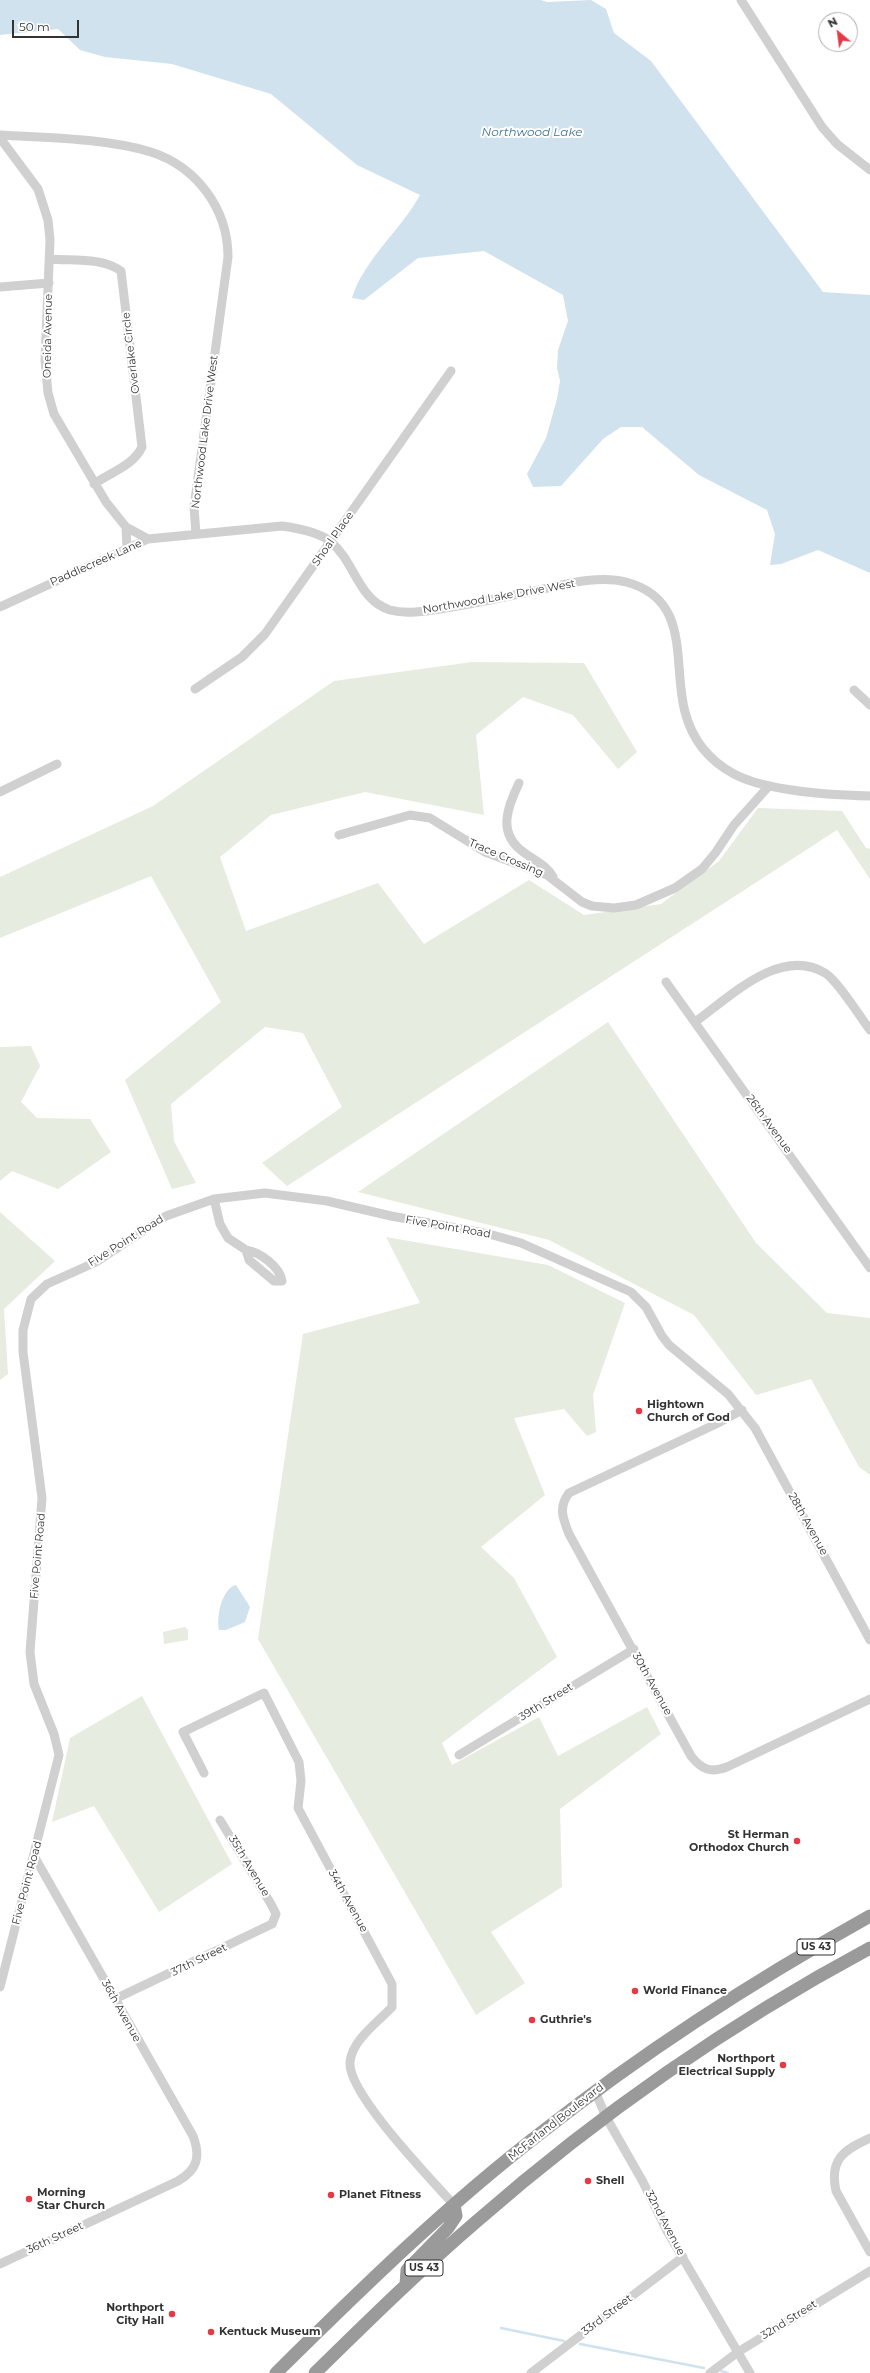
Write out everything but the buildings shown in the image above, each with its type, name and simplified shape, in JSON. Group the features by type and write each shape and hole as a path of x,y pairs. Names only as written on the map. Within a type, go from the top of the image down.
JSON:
{"highway":[{"name":"McFarland Boulevard","path":"276,2373 379,2272 454,2205 542,2132 595,2091 740,1992 870,1916"},
{"name":"US 43","path":"315,2373 406,2285 507,2194 606,2118 734,2029 870,1948"},
{"path":"406,2285 407,2270 448,2228 456,2216 454,2205"}],"street":[{"path":"741,0 822,127 838,144 870,170"},
{"name":"Oneida Avenue","path":"0,137 26,171 43,199 48,220 50,259 45,360 48,393 59,424 94,484 126,527 148,539"},
{"name":"Northwood Lake Drive West","path":"0,137 97,143 150,152 170,161 187,172 203,187 216,205 225,224 228,257 194,507 196,534 282,526 304,530 331,541 341,553 364,591 380,605 390,610 411,613 443,609 580,582 614,580 636,585 658,600 668,613 673,623 679,656 684,710 696,740 710,757 727,770 768,787 870,796"},
{"name":"Overlake Circle","path":"50,259 101,262 112,264 121,271 142,447 133,460 94,484"},
{"path":"0,287 49,283"},
{"name":"Shoal Place","path":"195,689 238,660 262,638 451,371"},
{"path":"126,527 127,548"},
{"name":"Paddlecreek Lane","path":"0,607 148,539 196,534"},
{"path":"854,690 870,705"},
{"path":"0,792 57,764"},
{"path":"519,783 506,812 507,826 513,840 521,850 543,864 556,882"},
{"name":"Trace Crossing","path":"339,835 410,815 430,818 484,851 537,870 556,882 582,902 592,906 614,908 636,905 657,898 675,888 702,869 716,852 734,825 768,787"},
{"path":"695,1022 764,973 795,964 806,965 826,973 870,1030"},
{"name":"26th Avenue","path":"666,982 870,1268"},
{"name":"Five Point Road","path":"0,1987 59,1755 54,1734 31,1674 30,1645 42,1498 23,1352 23,1330 27,1309 31,1299 47,1284 96,1262 166,1216 214,1199 265,1193 327,1201 391,1216 489,1234 521,1243 631,1292 646,1307 662,1336 669,1345 728,1394 742,1410"},
{"path":"214,1199 220,1224 228,1238 246,1250 256,1251 281,1274 284,1283 274,1281 261,1270 250,1260 246,1250"},
{"path":"261,1270 268,1262"},
{"name":"30th Avenue","path":"742,1410 716,1424 569,1493 562,1502 562,1513 570,1534 691,1756 697,1764 706,1770 717,1771 727,1767 870,1698"},
{"name":"28th Avenue","path":"742,1410 771,1456 870,1640"},
{"name":"39th Street","path":"459,1755 634,1650"},
{"name":"34th Avenue","path":"204,1773 182,1732 264,1693 299,1762 301,1781 298,1808 392,1984 392,2007 354,2049 350,2062 351,2072 373,2111 454,2205"},
{"name":"35th Avenue","path":"220,1820 276,1914"},
{"name":"36th Avenue","path":"34,1856 193,2136 198,2157 195,2168"},
{"name":"37th Street","path":"115,1999 263,1930 272,1924 276,1914"},
{"name":"32nd Avenue","path":"595,2091 606,2118 683,2257 750,2373"},
{"path":"870,2138 846,2150 838,2158 834,2169 836,2191 870,2252"},
{"name":"36th Street","path":"0,2264 178,2181 195,2168"},
{"name":"33rd Street","path":"531,2373 683,2257"},
{"name":"32nd Street","path":"710,2373 738,2352 870,2271"}],"shaded area":[{"path":"472,662 584,663 637,752 618,769 573,715 523,697 476,735 484,815 365,792 271,815 220,857 246,931 378,883 424,944 529,880 584,915 661,904 719,861 758,808 842,811 866,848 870,849 870,879 837,830 287,1186 262,1163 342,1107 303,1033 265,1027 171,1104 174,1141 196,1183 172,1189 125,1080 221,1002 151,876 0,938 0,877 153,806 334,681"},
{"path":"608,1022 756,1243 827,1313 870,1318 870,1475 859,1467 811,1379 756,1395 694,1315 549,1240 358,1192"},
{"path":"31,1046 40,1066 21,1102 37,1118 90,1119 111,1152 58,1189 12,1171 0,1181 0,1047"},
{"path":"0,1212 55,1261 4,1309 8,1374 0,1380"},
{"path":"386,1237 548,1265 625,1303 593,1395 596,1432 587,1436 564,1409 514,1418 545,1495 481,1547 514,1578 557,1657 442,1743 452,1765 539,1717 558,1756 647,1707 661,1734 560,1809 562,1887 491,1932 525,1983 476,2015 258,1639 303,1334 420,1303"},
{"path":"185,1627 188,1630 188,1640 164,1644 163,1632"},
{"path":"142,1696 232,1864 159,1912 94,1806 52,1822 70,1738"}],"water":[{"name":"Northwood Lake","path":"0,0 541,0 547,2 591,0 606,9 614,33 651,61 823,292 870,295 870,573 818,550 781,564 770,565 775,534 767,510 699,475 642,427 621,427 603,439 561,486 533,487 527,474 546,438 557,399 560,381 557,368 558,350 568,321 563,295 484,251 418,258 364,300 352,298 365,270 412,208 420,195 357,165 271,94 172,64 105,57 80,50 58,29 0,35"},
{"path":"236,1585 250,1607 245,1622 226,1630 219,1630 218,1618 221,1604 227,1591"}],"waterway":[{"path":"501,2328 564,2341"},
{"path":"580,2344 704,2368"},
{"path":"721,2371 728,2373"}],"place":[{"name":"Hightown Church of God","path":"639,1411"},
{"name":"St Herman Orthodox Church","path":"797,1841"},
{"name":"World Finance","path":"635,1991"},
{"name":"Guthrie's","path":"532,2020"},
{"name":"Northport Electrical Supply","path":"783,2065"},
{"name":"Shell","path":"588,2181"},
{"name":"Planet Fitness","path":"331,2195"},
{"name":"Morning Star Church","path":"29,2199"},
{"name":"Northport City Hall","path":"172,2314"},
{"name":"Kentuck Museum","path":"211,2332"}]}
